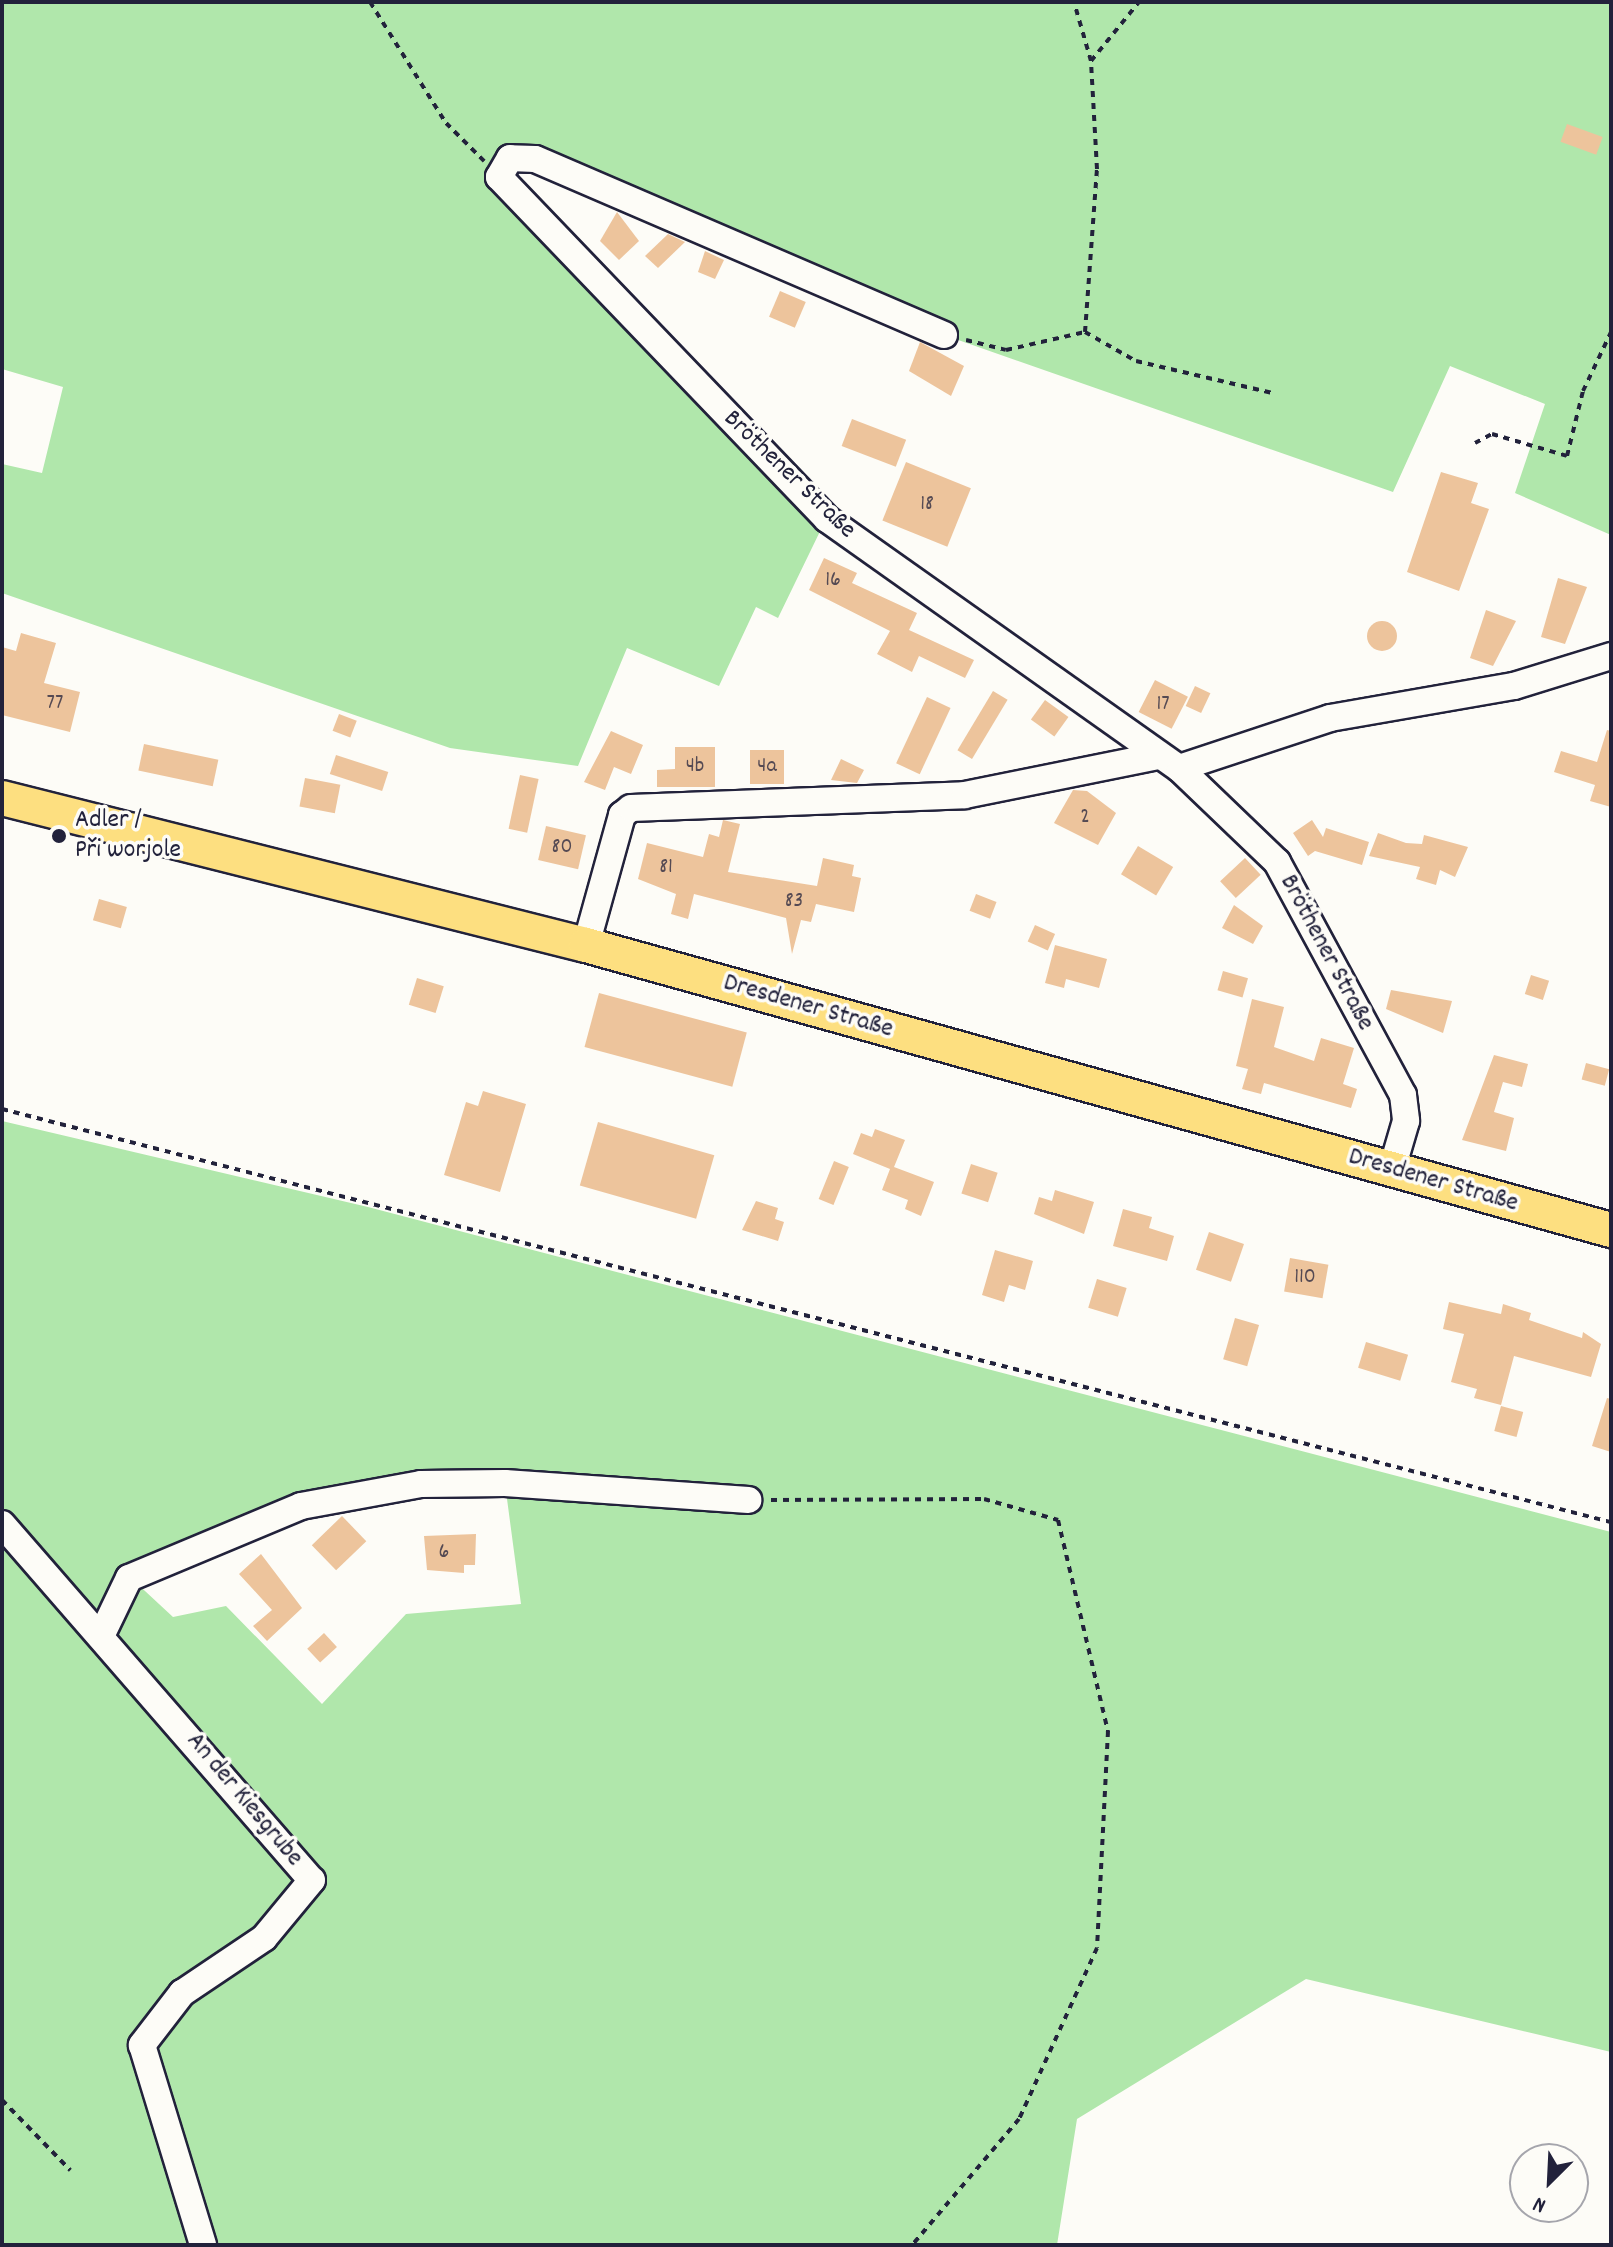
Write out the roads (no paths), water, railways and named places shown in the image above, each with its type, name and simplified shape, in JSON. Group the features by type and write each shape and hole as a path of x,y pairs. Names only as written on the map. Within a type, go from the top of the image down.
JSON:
{"main road":[{"name":"Dresdener Straße","path":"2,798 586,945 1611,1230"}],"street":[{"name":"Bröthener Straße","path":"944,335 535,159 510,158 499,177 827,519 1169,762 1277,862 1403,1095 1406,1121 1392,1169"},
{"path":"586,945 622,815 631,808 965,795 1169,762 1330,718 1514,686 1611,656"},
{"path":"102,1634 129,1578 301,1506 421,1484 505,1483 748,1500"},
{"name":"An der Kiesgrube","path":"2,1524 102,1634 312,1880 264,1938 182,1993 142,2045 203,2245"}],"place":[{"name":"Adler / Při worjole","path":"59,836"}]}
